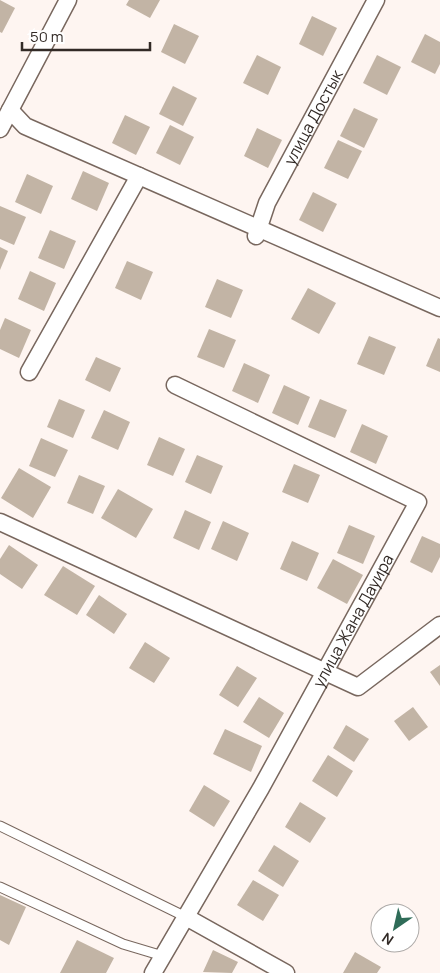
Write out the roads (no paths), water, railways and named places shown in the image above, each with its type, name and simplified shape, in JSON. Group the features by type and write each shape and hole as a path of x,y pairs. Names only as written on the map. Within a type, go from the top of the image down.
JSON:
{"street":[{"path":"0,129 68,0"},
{"name":"улица Достык","path":"258,232 267,204 376,0"},
{"path":"10,110 25,126 139,176 258,232 440,308"},
{"path":"29,372 139,176"},
{"name":"улица Жана Дауира","path":"153,973 324,673 418,502 175,385"},
{"path":"0,522 324,673 358,687 440,626"},
{"path":"186,917 286,973"}],"lane":[{"path":"0,826 186,917"},
{"path":"0,887 123,944 163,956"}]}
